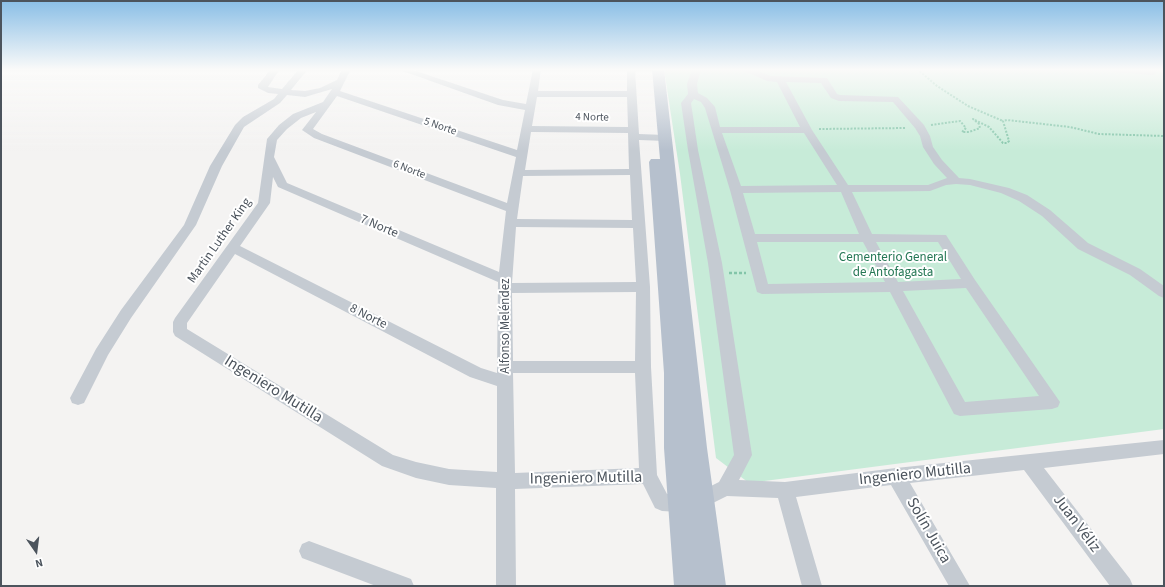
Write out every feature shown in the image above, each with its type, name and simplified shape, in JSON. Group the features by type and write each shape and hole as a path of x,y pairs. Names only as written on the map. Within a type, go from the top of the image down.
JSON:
{"main road":[{"path":"653,96 660,138"},
{"path":"659,96 674,373 675,448 691,501 713,586"},
{"path":"687,586 691,501"}],"street":[{"path":"78,398 101,353 126,314 190,225 216,166 240,125 247,119 277,101 281,96"},
{"name":"Martin Luther King","path":"307,130 331,96"},
{"name":"5 Norte","path":"348,96 522,154"},
{"path":"481,96 501,103 597,96"},
{"name":"Alfonso Meléndez","path":"506,586 505,284 511,216 532,96"},
{"path":"632,96 635,172 643,287 643,367 648,476"},
{"path":"691,96 686,103 693,150 716,274 743,455 726,488"},
{"path":"697,96 704,100 710,107 750,238 762,290 894,287 970,283"},
{"path":"750,238 867,238 942,238 970,283 1052,402 960,409 867,238 845,189 807,130 789,96"},
{"path":"835,96 839,98 895,99 920,127 926,136 928,147 931,152 938,162 956,181"},
{"name":"Martin Luther King","path":"180,322 264,203 272,139 283,127 297,116 325,104"},
{"name":"4 Norte","path":"527,129 633,134 660,138"},
{"name":"6 Norte","path":"307,130 318,136 511,216 638,224"},
{"path":"716,130 807,130"},
{"name":"7 Norte","path":"269,157 282,185 505,284 643,287"},
{"path":"519,172 635,172"},
{"path":"736,190 930,188 944,182 956,181 970,182 1005,190 1023,198 1046,213 1083,246 1135,272 1164,293"},
{"name":"8 Norte","path":"233,248 476,373 506,374 643,367"},
{"name":"Ingeniero Mutilla","path":"180,322 180,332 388,461 416,470 449,477 506,481 648,476 662,502 691,501 726,488 785,490 896,476 1164,447"},
{"name":"Juan Véliz","path":"1029,462 1123,586"},
{"name":"Solín Juica","path":"896,476 960,586"},
{"path":"785,490 812,586"},
{"path":"309,551 404,586"}],"path":[{"path":"953,96 968,106 1003,121 1007,120 1070,127 1099,134 1164,136"},
{"path":"807,130 920,127 960,121 966,128 962,132 969,132 980,128 979,124 973,119 989,127 1003,143 1007,143 1009,141 1003,121"},
{"path":"716,274 758,273"}],"green space":[{"name":"Cementerio General de Antofagasta","path":"668,96 1164,96 1164,429 749,483 716,458 680,174"}]}
